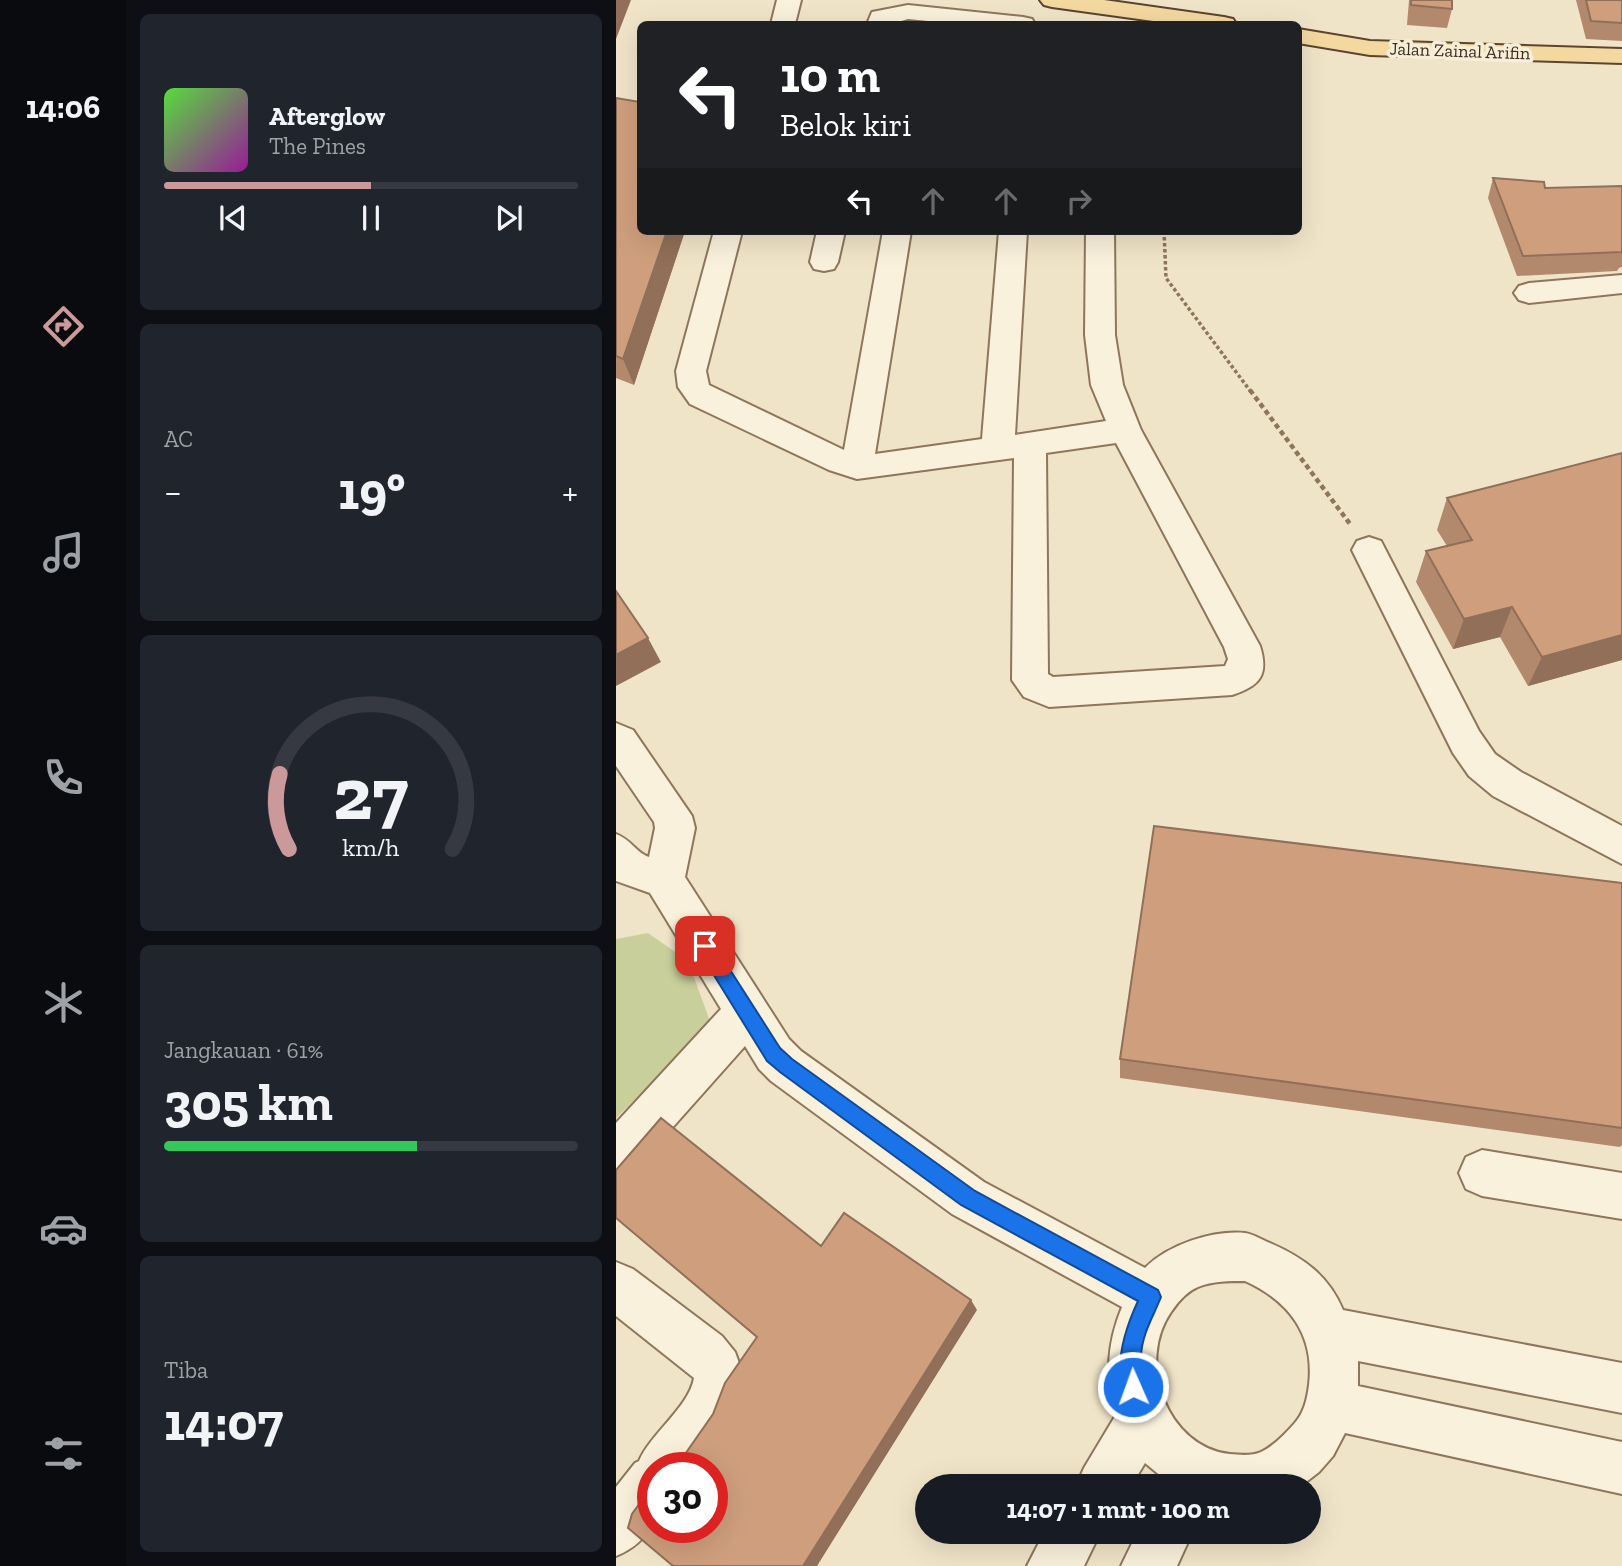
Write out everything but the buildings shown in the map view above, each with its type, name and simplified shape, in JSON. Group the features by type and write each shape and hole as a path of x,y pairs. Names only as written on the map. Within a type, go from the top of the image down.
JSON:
{"main road":[{"path":"1052,0 1202,21"},
{"name":"Jalan Zainal Arifin","path":"1302,37 1391,49 1622,56"}],"street":[{"path":"784,21 789,0"},
{"path":"880,21 881,17 895,13 956,21"},
{"path":"728,235 691,371 694,387 701,396 715,403 840,462 857,467 880,466 1014,444 1125,430"},
{"path":"824,262 830,235"},
{"path":"857,467 896,235"},
{"path":"1013,235 1014,444 1030,680 1049,692 1232,680 1245,670 1246,659 1242,646 1125,430 1107,385 1100,335 1100,235"},
{"path":"1530,293 1622,284"},
{"path":"1369,550 1466,742 1482,765 1507,784 1622,846"},
{"path":"616,739 672,816 675,828 664,880"},
{"path":"616,852 626,867 664,880 774,1054 786,1066 968,1198 1151,1297"},
{"path":"616,1157 747,1012"},
{"path":"1482,1173 1622,1196"},
{"path":"1191,1474 1167,1452 1143,1418 1133,1387 1131,1355 1137,1325 1151,1297 1177,1272 1210,1258 1245,1257 1280,1271 1309,1296 1328,1331 1336,1368 1332,1405 1313,1444 1282,1471 1271,1474"},
{"path":"616,1286 705,1353 715,1364 720,1380 713,1399 674,1452"},
{"path":"1328,1331 1622,1388"},
{"path":"1332,1405 1622,1468"},
{"path":"1109,1474 1143,1418"},
{"path":"616,1530 637,1502"},
{"path":"1054,1566 1067,1544"},
{"path":"1148,1566 1160,1544"}],"path":[{"path":"1164,235 1166,278 1369,550"}],"green space":[{"path":"648,933 688,961 711,1024 616,1118 616,939"}],"route":[{"path":"705,946 774,1054 786,1066 968,1198 1151,1297 1137,1325 1131,1355 1133,1387"}]}
